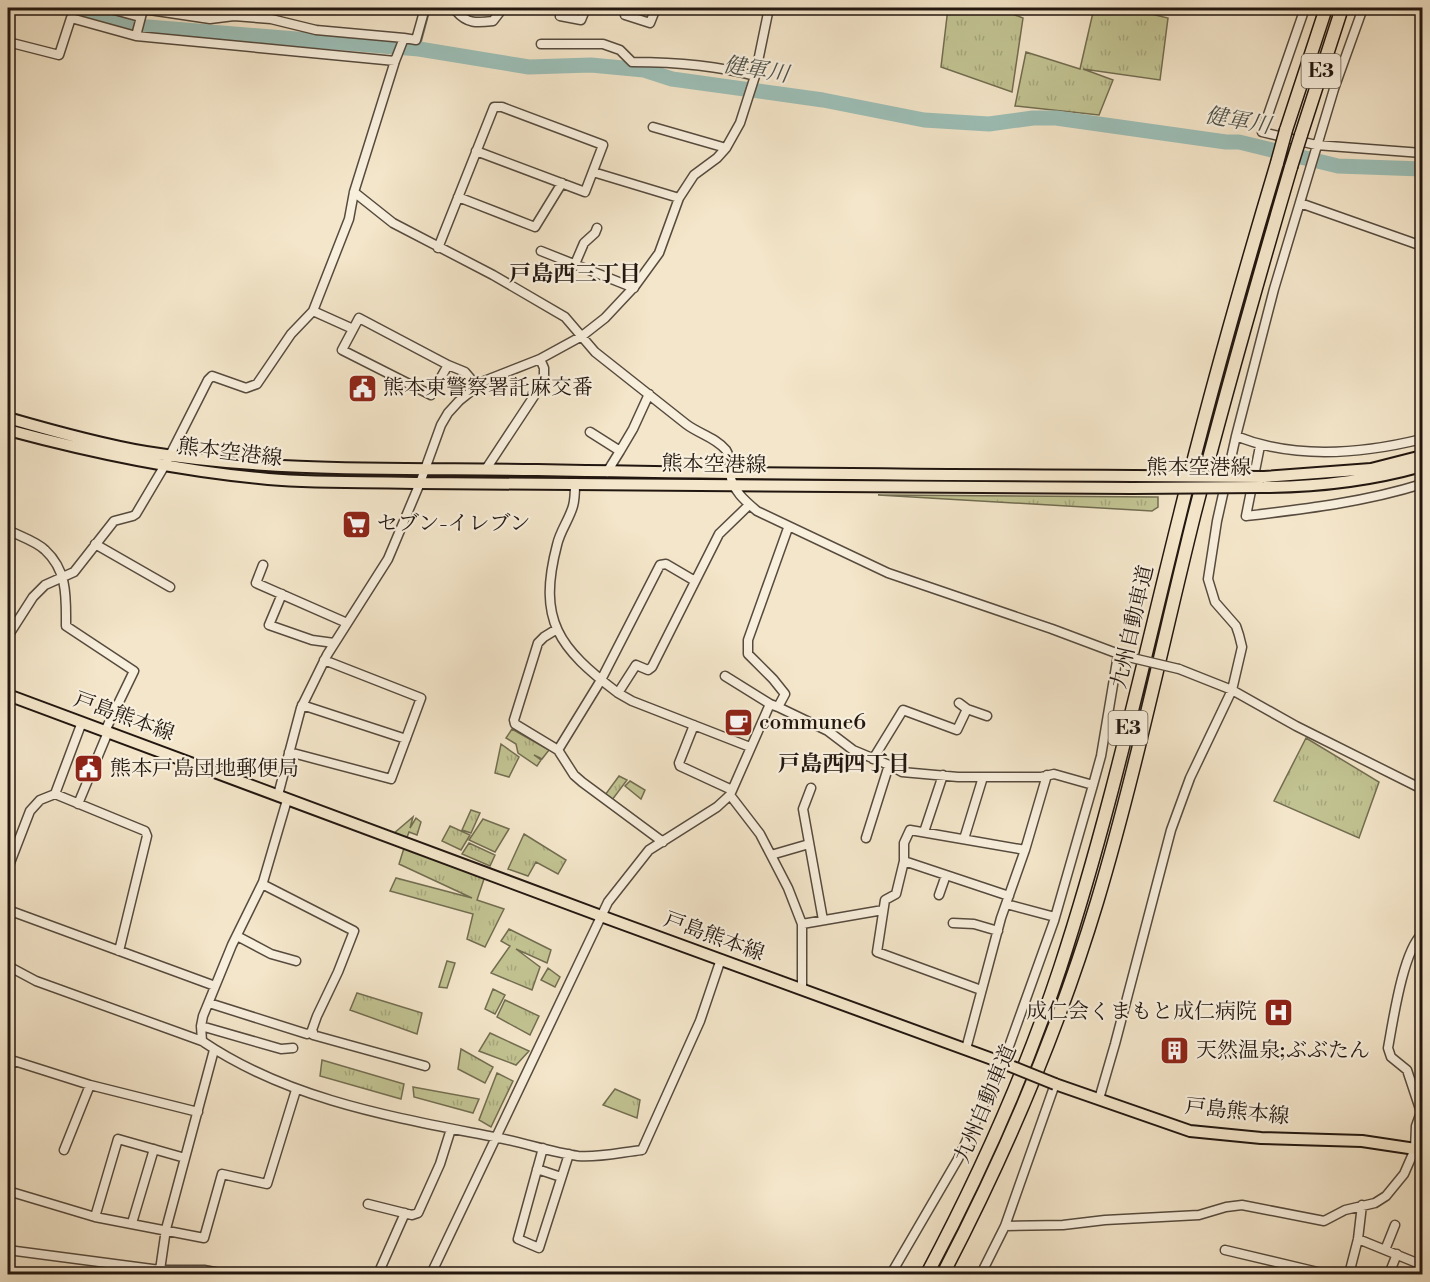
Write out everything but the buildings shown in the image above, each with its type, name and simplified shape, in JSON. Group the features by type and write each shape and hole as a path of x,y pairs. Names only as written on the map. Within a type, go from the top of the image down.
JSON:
{"highway":[{"name":"九州自動車道","path":"927,1275 975,1180 1010,1099 1059,971 1079,909 1112,797 1222,351 1286,130 1326,8"},
{"name":"九州自動車道","path":"943,1275 1014,1127 1073,975 1096,903 1125,802 1236,355 1291,167 1342,8"}],"main road":[{"name":"熊本空港線","path":"8,418 167,460 259,478 345,483 575,483 732,479 1134,476 1263,482 1307,487 1335,485 1395,474 1422,466"},
{"name":"熊本空港線","path":"8,430 91,451 167,460 309,468 486,469 607,472 732,479 1132,488 1263,482 1371,469 1422,456"},
{"name":"戸島熊本線","path":"8,694 282,798 966,1049 1055,1084 1179,1127 1205,1133 1261,1138 1362,1141 1419,1150"}],"street":[{"path":"107,8 210,19 234,16 272,19 316,30 416,40 425,8"},
{"path":"457,8 456,11 463,19 480,23 493,21 503,8"},
{"path":"562,8 560,16 581,20 585,8"},
{"path":"627,8 625,15 650,23 656,8"},
{"path":"202,1041 201,1026 208,1003 262,884 282,798 289,752 303,705 324,660 388,559 448,413 477,386 497,375 540,359 582,336 605,318 634,288 659,253 680,198 694,175 717,158 726,148 740,123 755,76 769,8"},
{"path":"1305,8 1262,132 1316,145 1422,153"},
{"path":"1099,1099 1171,830 1190,778 1232,690 1242,647 1236,626 1215,602 1208,579 1217,522 1236,436 1274,289 1316,145 1363,8"},
{"path":"136,36 142,11"},
{"path":"8,42 59,55 70,18 136,36 395,61"},
{"path":"8,636 33,597 45,585 74,572 114,521 136,514 208,380 212,376 246,388 257,384 291,334 313,311 349,219 354,192 404,38"},
{"path":"541,44 603,44 620,50 632,62 730,69 755,76"},
{"path":"438,248 476,151 494,107 502,107 603,145 585,192 476,151"},
{"path":"653,127 726,148"},
{"path":"593,172 680,198"},
{"path":"458,197 535,227 562,183"},
{"path":"354,192 393,223 494,275 565,317 595,352 696,432 713,439 727,452 732,479 741,498 757,511 788,528 888,573 1121,655 1179,669 1232,690 1296,726 1422,789"},
{"path":"1300,203 1422,246"},
{"path":"575,264 584,243 597,228"},
{"path":"541,251 634,288"},
{"path":"313,311 353,329"},
{"path":"448,365 431,395 342,350 359,318 465,372 477,386"},
{"path":"486,469 544,381 544,368 540,359"},
{"path":"607,472 633,429 649,394"},
{"path":"590,432 620,451"},
{"path":"1236,436 1260,446 1305,451 1354,452 1422,439"},
{"path":"1260,446 1246,516 1322,507 1422,484"},
{"path":"575,483 573,507 558,541 550,578 550,607 557,629 579,659 618,693 632,701 750,747"},
{"path":"618,693 636,665 648,670 652,667 722,530 749,505"},
{"path":"431,1275 608,902 649,850 717,807 731,792 750,747 774,706 785,694 748,654 748,640 788,528"},
{"path":"8,530 45,550 63,577 66,584 66,626 134,671 106,731 78,804"},
{"path":"95,544 170,587"},
{"path":"558,750 601,680 660,565 666,564 695,581"},
{"path":"263,565 256,583 347,623"},
{"path":"282,594 268,625 312,640 334,643"},
{"path":"557,629 538,643 514,720 518,727 558,750 574,775 582,782 663,842"},
{"path":"891,1275 958,1159 1003,1063 1055,917 1101,756 1121,655"},
{"path":"289,752 391,779 421,698 324,660"},
{"path":"725,676 774,706 828,731 853,750 902,772 983,777 1041,777 1054,774 1093,785"},
{"path":"303,705 406,739"},
{"path":"873,759 903,710 957,730 963,706 987,716"},
{"path":"8,868 30,811 40,800 54,794 82,723"},
{"path":"694,725 679,763 680,766 731,792 760,834 788,888 802,924 802,989"},
{"path":"866,838 889,765"},
{"path":"924,832 943,775"},
{"path":"966,1049 998,931 1047,775"},
{"path":"964,839 983,777"},
{"path":"811,788 803,809 823,920"},
{"path":"54,794 145,831 147,836 119,951"},
{"path":"981,990 877,952 885,900 896,894 904,861 904,843 910,830 1025,850"},
{"path":"771,855 808,844"},
{"path":"904,861 1055,917"},
{"path":"939,895 946,875"},
{"path":"262,884 354,931 312,1032"},
{"path":"8,910 215,986"},
{"path":"802,924 883,910"},
{"path":"953,923 974,924 998,931"},
{"path":"1005,1226 1063,1225 1105,1220 1199,1215 1242,1205 1324,1221 1345,1210 1375,1203 1386,1196 1404,1174 1419,1150 1416,1126 1421,1114 1420,1106 1407,1070 1391,1057 1388,1048 1409,959 1417,939 1422,934"},
{"path":"237,936 271,954 296,961"},
{"path":"8,966 36,981 202,1041 214,1050 296,1090 397,1119 496,1137 580,1156 642,1150 700,1021 721,959"},
{"path":"208,1003 307,1034 312,1032"},
{"path":"201,1026 281,1049 293,1048"},
{"path":"312,1032 313,1035 425,1066"},
{"path":"160,1270 166,1229 214,1050"},
{"path":"8,1072 10,1059 90,1085 198,1112"},
{"path":"981,1275 1005,1226 1055,1084"},
{"path":"64,1150 90,1085"},
{"path":"8,1191 95,1217 204,1238 222,1174 267,1185 296,1090"},
{"path":"368,1204 412,1215 418,1213 440,1164 451,1129"},
{"path":"95,1217 118,1139 185,1158"},
{"path":"543,1148 518,1239 539,1248 568,1154"},
{"path":"132,1223 154,1149"},
{"path":"537,1169 561,1177"},
{"path":"1349,1275 1358,1239 1362,1205"},
{"path":"378,1275 405,1213"},
{"path":"1385,1250 1395,1225"},
{"path":"1358,1239 1422,1265"},
{"path":"8,1250 160,1270 204,1270 225,1275"},
{"path":"1225,1250 1326,1275"},
{"path":"1389,1275 1397,1254"}],"green space":[{"path":"948,8 997,8 1023,18 1012,92 941,67"},
{"path":"1094,8 1126,8 1168,18 1160,80 1083,69 1113,80 1099,115 1015,106 1026,52 1080,69"},
{"path":"229,467 316,472 350,477 264,473"},
{"path":"447,474 638,476 673,480 447,479"},
{"path":"864,479 1162,481 1161,483"},
{"path":"878,495 1158,497 1158,507 1152,511"},
{"path":"512,729 549,750 542,759 534,755 541,760 537,766 518,753 516,744 506,738"},
{"path":"1306,738 1379,782 1359,838 1274,801"},
{"path":"501,744 519,757 509,777 495,773"},
{"path":"619,776 627,780 612,800 605,795"},
{"path":"630,781 645,790 641,799 625,786"},
{"path":"471,810 480,813 471,833 462,830"},
{"path":"413,817 410,828 416,818 421,822 417,835 409,832 406,840 393,834"},
{"path":"483,819 509,829 495,852 469,840"},
{"path":"450,826 470,835 461,850 442,841"},
{"path":"524,834 566,860 558,874 536,862 528,876 508,869"},
{"path":"469,843 495,855 490,866 462,854"},
{"path":"404,848 486,873 477,900 504,909 485,947 467,939 473,914 390,891 396,878 472,898 399,864"},
{"path":"509,929 551,950 547,963 516,949 540,967 532,990 491,973 510,946 501,941"},
{"path":"447,961 455,963 447,988 439,987"},
{"path":"548,968 560,977 555,987 541,980"},
{"path":"493,989 505,995 495,1014 485,1009"},
{"path":"357,993 422,1013 417,1034 350,1010"},
{"path":"505,1000 539,1016 530,1035 497,1017"},
{"path":"490,1033 529,1051 516,1065 479,1051"},
{"path":"461,1049 493,1067 485,1083 458,1069"},
{"path":"322,1060 404,1084 401,1099 320,1076"},
{"path":"497,1073 513,1081 491,1127 479,1120"},
{"path":"413,1087 479,1099 473,1113 414,1097"},
{"path":"615,1089 640,1100 637,1118 603,1105"}],"waterway":[{"name":"健軍川","path":"83,8 136,26 419,49 529,67 591,65 644,70 672,79 823,100 924,120 989,124 1033,118 1056,118 1239,142 1338,166 1422,169"},
{"path":"419,49 430,8"}],"place":[{"name":"熊本東警察署託麻交番","path":"362,388"},
{"name":"セブン-イレブン","path":"356,524"},
{"name":"commune6","path":"738,723"},
{"name":"熊本戸島団地郵便局","path":"89,769"},
{"name":"成仁会くまもと成仁病院","path":"1278,1012"},
{"name":"天然温泉;ぶぶたん","path":"1175,1051"}],"district":[{"name":"戸島西三丁目","path":"575,274"},
{"name":"戸島西四丁目","path":"844,764"}]}
